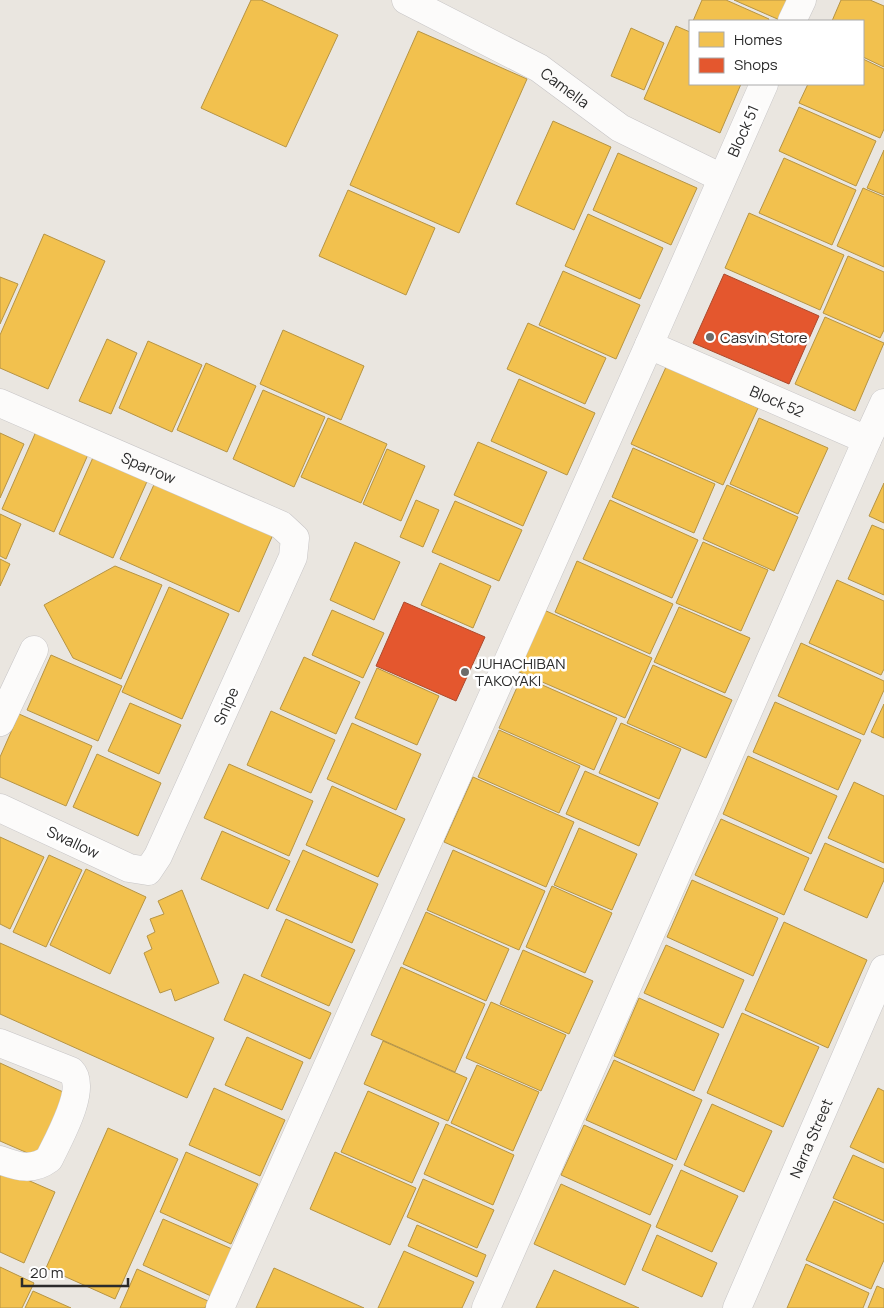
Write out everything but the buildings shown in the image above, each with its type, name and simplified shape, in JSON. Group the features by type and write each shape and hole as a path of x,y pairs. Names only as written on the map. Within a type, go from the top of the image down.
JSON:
{"street":[{"name":"Camella","path":"406,0 539,68 620,128 722,178"},
{"path":"792,20 802,0"},
{"name":"Block 51","path":"220,1308 764,85"},
{"name":"Block 52","path":"649,345 867,440"},
{"path":"486,1308 884,403"},
{"name":"Sparrow","path":"0,404 280,525 295,538"},
{"name":"Snipe","path":"148,871 158,856 293,557 295,538"},
{"path":"0,722 34,650"},
{"name":"Swallow","path":"0,808 129,868 148,871"},
{"name":"Narra Street","path":"737,1308 884,968"},
{"path":"0,1043 71,1071 75,1076 77,1084 74,1102 49,1159 42,1165 32,1167 24,1167 0,1160"}],"place":[{"name":"Casvin Store","path":"710,337"},
{"name":"JUHACHIBAN TAKOYAKI","path":"465,672"}]}
